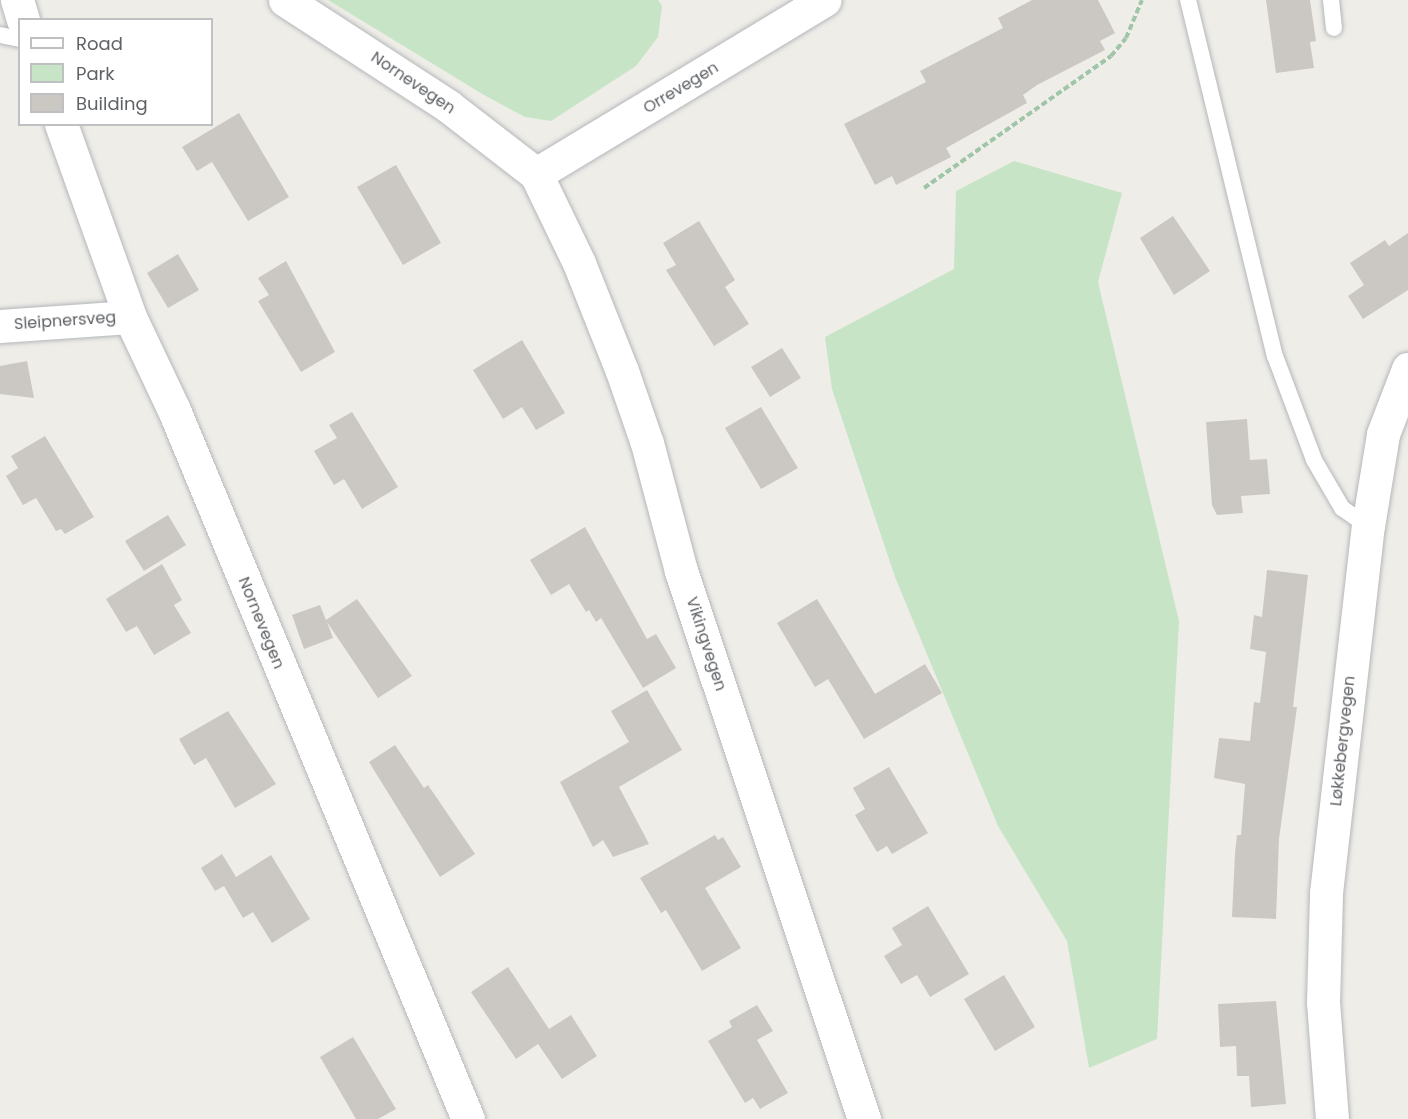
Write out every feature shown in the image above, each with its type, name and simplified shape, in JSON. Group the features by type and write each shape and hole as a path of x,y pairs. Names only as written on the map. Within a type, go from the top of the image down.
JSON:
{"street":[{"path":"17,0 22,18"},
{"name":"Nornevegen","path":"285,0 448,106 536,174"},
{"name":"Orrevegen","path":"536,174 825,0"},
{"name":"Nornevegen","path":"62,126 130,316 174,410 468,1119"},
{"name":"Vikingvegen","path":"536,174 579,264 622,371 647,443 681,571 864,1119"},
{"name":"Sleipnersveg","path":"0,326 130,316"},
{"name":"Løkkebergvegen","path":"1332,1119 1323,1002 1326,893 1368,526 1383,434 1408,369"}],"lane":[{"path":"1188,0 1275,356 1314,460 1342,508 1368,526"},
{"path":"1331,0 1334,28"},
{"path":"0,35 18,39"}],"path":[{"path":"924,188 1111,56 1126,38 1142,0"}],"green space":[{"path":"328,0 658,0 662,6 658,37 636,66 551,121 525,117 484,95"},
{"path":"1014,161 1122,193 1098,282 1179,621 1157,1039 1089,1068 1067,941 998,826 895,577 832,389 825,337 954,269 956,191"}],"building":[{"path":"1032,0 1098,0 1115,33 1100,41 1105,50 1037,85 1023,95 1027,103 946,148 951,157 896,185 892,176 875,185 844,124 926,82 920,71 1003,28 998,18"},
{"path":"1266,0 1310,0 1316,41 1310,42 1314,68 1276,73"},
{"path":"239,113 289,197 248,221 212,162 197,171 182,147"},
{"path":"396,165 441,243 403,265 357,187"},
{"path":"1173,216 1210,271 1174,295 1140,238"},
{"path":"699,221 735,280 725,287 749,324 714,346 666,270 676,265 663,243"},
{"path":"1408,233 1408,290 1363,319 1348,296 1364,285 1350,263 1385,240 1389,246"},
{"path":"178,254 199,290 168,308 147,273"},
{"path":"286,261 335,352 301,372 258,301 269,295 258,278"},
{"path":"522,340 565,413 536,430 522,407 503,419 473,370"},
{"path":"782,348 801,378 770,397 751,367"},
{"path":"27,361 34,398 0,394 0,366"},
{"path":"761,407 798,468 761,489 725,428"},
{"path":"352,412 398,487 362,509 344,479 334,485 314,451 337,438 329,425"},
{"path":"1247,419 1250,460 1267,459 1270,494 1241,496 1243,513 1217,515 1212,505 1206,422"},
{"path":"45,436 94,517 65,534 61,529 56,531 36,498 23,505 6,476 18,468 11,456"},
{"path":"168,515 186,545 144,571 125,541"},
{"path":"585,527 647,639 656,634 676,668 643,688 601,618 596,622 589,610 586,612 569,584 551,595 530,560"},
{"path":"162,564 182,600 174,605 191,633 154,655 137,626 126,632 106,599"},
{"path":"1267,570 1308,575 1293,707 1297,707 1279,839 1276,919 1232,917 1235,853 1237,835 1241,835 1245,784 1214,778 1219,738 1250,741 1254,702 1260,703 1266,652 1250,649 1254,615 1262,617"},
{"path":"357,599 412,676 378,698 327,622 333,638 304,649 292,615 320,605 326,620"},
{"path":"817,599 875,694 925,664 942,693 864,739 828,679 815,687 777,623"},
{"path":"647,690 682,750 619,787 649,844 613,857 603,840 593,847 560,782 629,742 611,711"},
{"path":"228,711 276,784 235,808 206,758 194,765 179,739"},
{"path":"395,745 424,788 428,785 475,854 440,877 369,762"},
{"path":"889,767 928,833 892,854 887,846 877,852 855,815 865,809 853,788"},
{"path":"715,835 718,840 723,837 741,867 705,888 741,948 702,971 666,910 661,913 640,878"},
{"path":"222,854 236,877 271,855 310,919 272,943 253,912 243,918 224,886 215,891 201,868"},
{"path":"928,906 969,974 930,997 917,975 901,984 884,956 902,945 892,928"},
{"path":"508,967 549,1029 571,1015 597,1056 562,1079 538,1044 516,1059 471,992"},
{"path":"1004,975 1035,1027 995,1051 964,999"},
{"path":"1276,1001 1286,1104 1251,1107 1249,1076 1237,1076 1236,1046 1220,1047 1218,1004"},
{"path":"757,1005 773,1031 757,1040 788,1093 760,1109 753,1098 745,1103 708,1041 732,1027 729,1021"},
{"path":"353,1037 396,1109 378,1119 356,1119 320,1057"}]}
